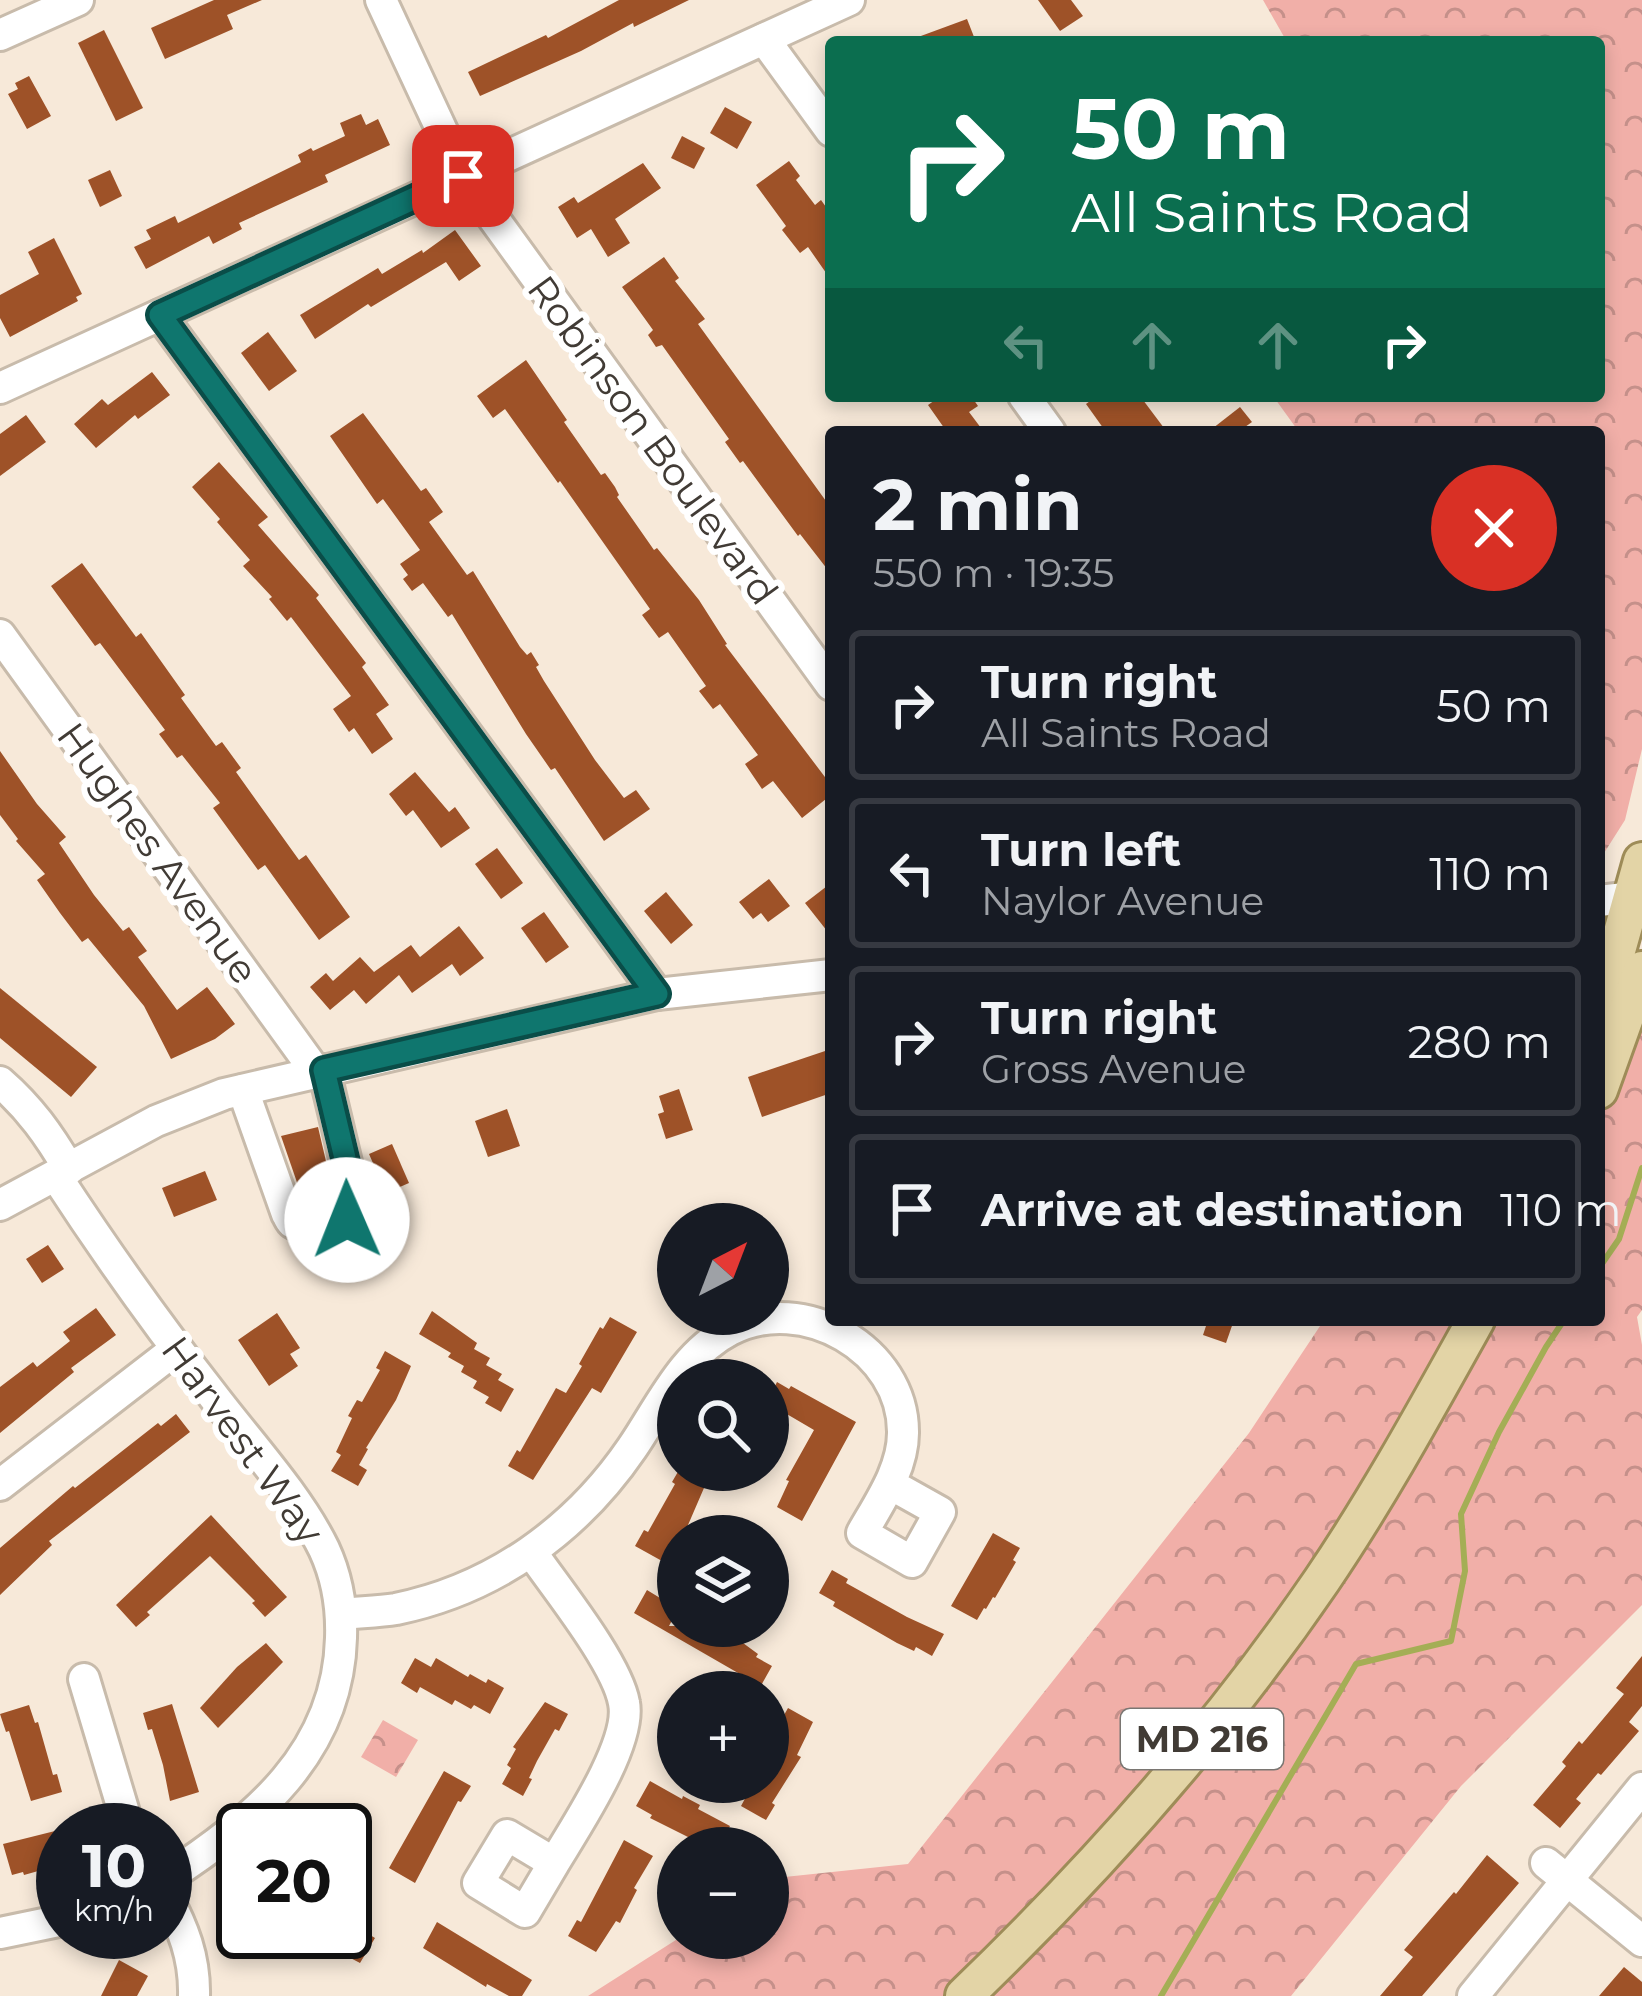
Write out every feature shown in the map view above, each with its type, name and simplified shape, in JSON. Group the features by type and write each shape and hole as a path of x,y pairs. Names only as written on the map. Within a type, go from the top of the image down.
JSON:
{"main road":[{"path":"1605,987 1629,889"},
{"path":"1605,1076 1642,970"},
{"path":"1605,1081 1642,1004"},
{"name":"MD 216","path":"964,1996 1104,1854 1249,1680 1378,1493 1473,1326"}],"street":[{"path":"0,35 78,0"},
{"name":"Robinson Boulevard","path":"380,0 463,176 825,678"},
{"path":"0,388 849,0"},
{"path":"764,39 825,123"},
{"path":"160,315 657,994"},
{"name":"Hughes Avenue","path":"0,635 320,1071"},
{"path":"0,1205 155,1121 243,1090 657,994 825,976"},
{"path":"243,1090 293,1223 337,1223 355,1210 354,1196 320,1071"},
{"name":"Harvest Way","path":"0,1082 42,1124 100,1244 306,1517 335,1578 341,1614 340,1666 325,1723 310,1750 251,1814 192,1861"},
{"path":"341,1614 394,1610 434,1598 479,1581 532,1552 564,1528 598,1492 700,1351 730,1330 758,1320 791,1319 821,1325 853,1340 878,1365 891,1385 903,1429 890,1484"},
{"path":"0,1485 176,1349"},
{"path":"532,1552 614,1676 625,1706 622,1728 596,1792 554,1863"},
{"path":"84,1679 121,1803"},
{"path":"1473,1996 1557,1872 1642,1788"},
{"path":"1557,1872 1642,1941"},
{"path":"0,1933 36,1926"},
{"path":"191,1959 194,1996"}],"green space":[{"path":"1263,0 1642,0 1642,749 1625,820 1605,852 1605,426 1295,426 1277,402 1605,402 1605,36 1284,36"},
{"path":"1642,952 1642,1310 1637,1317 1642,1345 1642,1605 1461,1786 1291,1996 588,1996 657,1952 657,1959 789,1959 789,1877 908,1864 1249,1433 1320,1326 1605,1326 1605,955"},
{"path":"383,1720 418,1740 396,1777 361,1757"}],"building":[{"path":"214,0 262,0 227,15 233,29 165,59 151,28"},
{"path":"619,0 689,0 480,96 468,72 548,38"},
{"path":"1038,0 1071,0 1083,16 1060,31"},
{"path":"967,19 974,36 921,36"},
{"path":"104,30 143,108 116,121 78,43"},
{"path":"29,76 51,116 27,129 8,94 18,89 15,83"},
{"path":"725,107 752,122 737,149 710,133"},
{"path":"361,114 366,125 378,119 390,145 325,175 328,182 239,223 242,229 213,244 209,236 146,269 134,247 151,239 146,230 175,216 178,223 301,162 298,155 345,136 340,123"},
{"path":"682,136 705,148 694,169 671,158"},
{"path":"789,161 800,176 796,180 815,205 821,200 825,206 825,271 808,247 800,253 756,185"},
{"path":"643,163 661,188 615,219 630,243 608,257 591,229 577,238 558,207 574,197 578,203"},
{"path":"110,170 122,196 100,207 88,180"},
{"path":"455,230 481,266 459,281 446,262 315,339 300,315 378,268 382,274 423,253"},
{"path":"54,238 82,294 76,297 78,301 10,337 0,318 0,295 39,274 28,252"},
{"path":"664,257 679,278 675,281 705,319 698,324 825,500 825,566 740,463 725,442 729,439 662,345 656,347 648,335 653,330 622,287"},
{"path":"268,332 297,371 269,391 241,353"},
{"path":"526,360 654,550 699,600 725,645 825,777 825,800 802,818 773,781 762,789 745,764 758,755 720,704 713,709 699,691 706,686 668,632 659,638 642,615 650,609 560,481 505,409 493,418 477,396"},
{"path":"152,372 170,395 138,419 135,415 96,448 74,424 102,399 108,405"},
{"path":"975,402 978,406 969,412 980,426 943,426 928,405"},
{"path":"1144,402 1162,426 1102,426 1086,404"},
{"path":"1240,407 1252,422 1246,426 1216,426"},
{"path":"363,413 421,491 426,488 443,512 429,522 467,575 473,571 520,647 527,655 531,652 544,681 595,760 624,798 636,790 650,809 604,841 526,734 452,614 448,617 423,583 412,591 403,579 408,575 400,564 420,550 383,499 377,504 330,436"},
{"path":"26,415 46,442 0,476 0,434"},
{"path":"219,462 268,517 258,525 319,595 316,598 366,663 362,667 389,705 376,714 393,739 372,754 333,709 351,696 291,617 287,621 243,566 250,560 192,487"},
{"path":"82,563 136,637 141,633 216,746 222,742 241,768 236,772 299,860 306,855 350,917 319,940 265,865 258,870 213,808 220,803 182,755 177,758 159,734 165,730 51,586"},
{"path":"0,751 66,837 59,843 94,895 123,931 129,927 147,951 138,957 177,1010 207,987 235,1024 171,1059 144,1006 88,938 82,942 60,913 37,880 45,874 0,815"},
{"path":"415,772 449,812 455,807 470,828 441,848 413,810 406,816 389,794"},
{"path":"497,848 523,883 501,899 475,864"},
{"path":"769,879 790,906 768,922 761,913 753,919 739,902"},
{"path":"825,888 825,928 805,903"},
{"path":"666,892 693,925 671,944 644,911"},
{"path":"544,912 569,947 546,963 521,928"},
{"path":"459,926 484,958 460,976 452,964 412,993 399,975 366,1004 354,990 330,1010 310,987 326,973 333,981 360,957 374,972 411,945 420,957"},
{"path":"0,988 97,1067 71,1097 0,1038"},
{"path":"825,1051 825,1095 762,1117 748,1077"},
{"path":"679,1089 693,1130 666,1139 658,1114 664,1112 659,1096"},
{"path":"507,1109 520,1146 488,1157 475,1121"},
{"path":"318,1127 332,1187 301,1194 281,1136"},
{"path":"392,1144 409,1183 386,1193 369,1154"},
{"path":"205,1171 217,1200 174,1217 162,1188"},
{"path":"48,1245 64,1269 42,1283 26,1259"},
{"path":"96,1308 116,1335 71,1368 74,1372 0,1433 0,1387 33,1362 37,1367 70,1341 63,1332"},
{"path":"432,1311 477,1343 474,1349 490,1358 486,1365 502,1374 498,1380 514,1389 501,1412 485,1403 489,1397 473,1388 477,1381 461,1372 464,1366 448,1357 451,1353 419,1334"},
{"path":"277,1313 300,1348 290,1354 298,1366 269,1386 238,1340"},
{"path":"610,1317 637,1332 601,1393 592,1388 533,1480 508,1466 556,1388 566,1393 600,1327"},
{"path":"1206,1326 1232,1326 1226,1343 1203,1335"},
{"path":"385,1351 411,1366 366,1448 359,1465 367,1470 358,1486 331,1471 341,1455 336,1452 352,1418 348,1416 357,1400 362,1402"},
{"path":"791,1386 856,1422 802,1521 777,1507 784,1491 789,1491 789,1475 814,1430 789,1415"},
{"path":"176,1414 190,1432 49,1541 52,1545 0,1595 0,1548 73,1486"},
{"path":"671,1491 703,1491 692,1515 658,1515"},
{"path":"211,1515 287,1597 265,1617 210,1556 136,1627 116,1605"},
{"path":"657,1516 657,1558 635,1546 644,1530 648,1532"},
{"path":"993,1533 1020,1548 995,1598 977,1620 951,1606"},
{"path":"832,1570 848,1579 846,1583 944,1634 932,1656 897,1643 833,1606 835,1602 819,1593"},
{"path":"647,1590 657,1596 657,1626 634,1613"},
{"path":"266,1643 283,1662 218,1728 200,1708"},
{"path":"693,1647 748,1647 772,1666 769,1671 735,1671"},
{"path":"1642,1656 1642,1706 1629,1722 1639,1731 1576,1799 1581,1803 1560,1828 1533,1805 1566,1766 1562,1762 1579,1741 1582,1744 1624,1694 1616,1688"},
{"path":"415,1658 431,1667 436,1658 468,1677 486,1683 488,1679 504,1688 490,1714 455,1700 452,1705 420,1687 417,1693 401,1683"},
{"path":"545,1702 568,1714 537,1761 523,1796 502,1784 511,1768 507,1765 513,1747"},
{"path":"172,1704 199,1792 170,1801 152,1729 148,1730 143,1713"},
{"path":"29,1705 62,1792 31,1801 0,1714"},
{"path":"789,1709 813,1722 797,1755 801,1757 789,1776"},
{"path":"444,1771 471,1786 458,1801 415,1883 389,1868"},
{"path":"650,1781 657,1785 657,1803 696,1803 698,1809 730,1826 668,1827 636,1806"},
{"path":"743,1803 775,1805 766,1820"},
{"path":"36,1836 36,1872 12,1875 3,1844"},
{"path":"624,1840 653,1856 620,1923 616,1921 596,1952 568,1936 577,1920 581,1922"},
{"path":"1487,1855 1519,1883 1422,1996 1380,1996 1413,1957 1404,1950"},
{"path":"437,1922 532,1980 522,1996 486,1987 423,1948"},
{"path":"119,1960 148,1976 137,1996 101,1996"},
{"path":"1624,1967 1642,1982 1642,1996 1599,1996"}],"waterway":[{"path":"1605,1259 1619,1239 1642,1168"},
{"path":"1161,1996 1356,1664 1451,1641 1465,1571 1461,1514 1499,1432 1560,1326"}],"route":[{"path":"347,1220 355,1210 354,1196 324,1070 657,994 160,315 463,176"}]}
